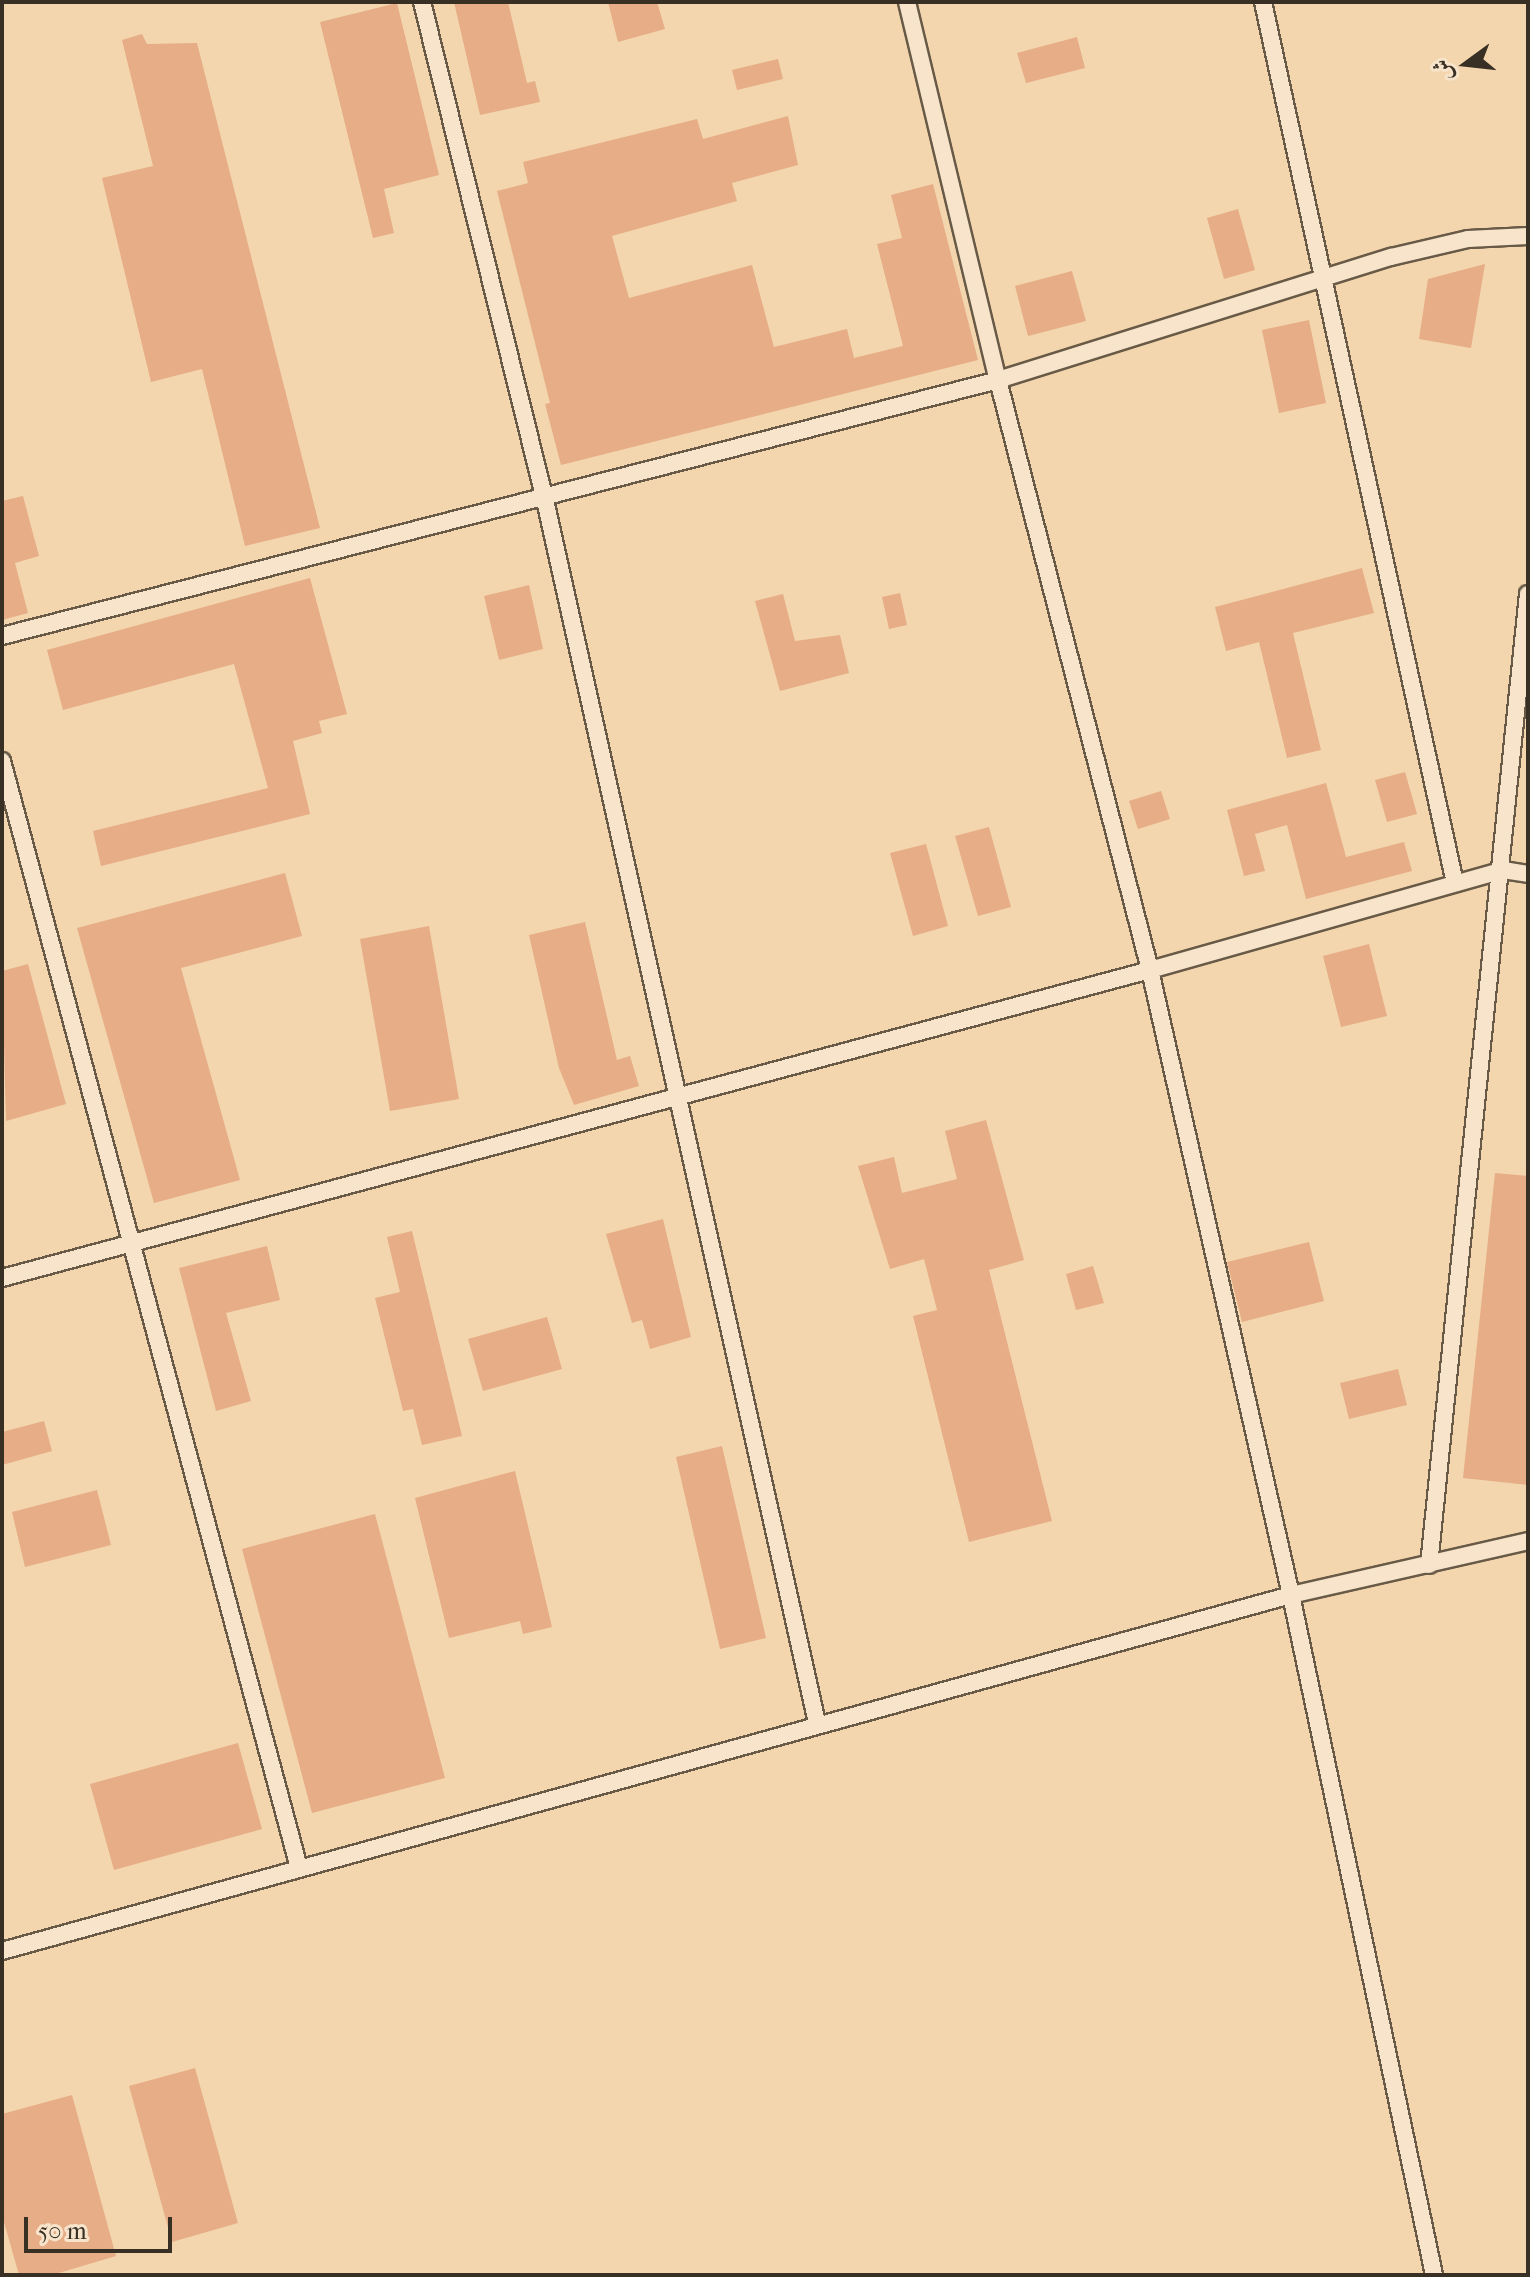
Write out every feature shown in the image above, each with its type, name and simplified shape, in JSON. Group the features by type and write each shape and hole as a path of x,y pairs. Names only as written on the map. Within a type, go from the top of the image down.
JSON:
{"street":[{"path":"422,2 545,500 817,1723"},
{"path":"907,2 998,380 1150,970 1291,1595 1434,2275"},
{"path":"1263,2 1326,278 1455,883"},
{"path":"2,636 545,500 998,380 1326,278 1468,239 1528,236"},
{"path":"1429,1565 1503,870 1528,594"},
{"path":"2,761 299,1868"},
{"path":"2,1278 1150,970 1503,870 1528,874"},
{"path":"2,1951 817,1723 1291,1595 1528,1541"}],"building":[{"path":"454,2 508,2 527,83 535,81 540,102 480,115"},
{"path":"608,2 657,2 665,29 618,42"},
{"path":"397,3 439,175 384,189 394,233 373,238 320,22"},
{"path":"142,34 147,44 197,43 320,528 245,546 202,369 151,382 102,178 153,166 122,40"},
{"path":"1077,37 1085,68 1026,83 1017,53"},
{"path":"778,59 783,79 737,90 732,70"},
{"path":"788,116 798,165 732,183 737,201 612,236 629,298 752,265 774,347 847,329 854,358 903,346 877,244 902,238 891,195 933,184 978,360 561,465 545,404 550,403 497,191 528,183 523,162 697,119 703,139"},
{"path":"1238,209 1255,270 1224,279 1207,218"},
{"path":"1485,264 1471,348 1419,339 1428,279"},
{"path":"1072,271 1086,321 1028,336 1015,286"},
{"path":"1309,320 1326,403 1279,413 1262,330"},
{"path":"23,496 39,556 15,563 28,613 2,620 2,501"},
{"path":"1362,568 1374,613 1293,633 1321,750 1287,758 1259,642 1226,651 1215,607"},
{"path":"310,578 347,714 319,721 322,733 293,741 310,814 101,866 93,831 268,788 234,664 63,710 47,650"},
{"path":"529,585 543,649 499,660 484,596"},
{"path":"900,593 907,625 889,629 882,597"},
{"path":"783,594 795,641 840,635 849,673 780,691 755,601"},
{"path":"1405,772 1417,814 1387,822 1375,780"},
{"path":"1326,783 1346,857 1404,842 1412,871 1306,899 1287,825 1255,834 1265,871 1244,876 1227,810"},
{"path":"1161,791 1170,819 1138,829 1129,801"},
{"path":"989,827 1011,907 978,916 955,836"},
{"path":"926,844 948,926 913,936 890,853"},
{"path":"285,873 302,936 181,968 240,1180 154,1203 77,928"},
{"path":"585,922 617,1060 630,1056 639,1086 574,1105 559,1068 529,935"},
{"path":"429,926 459,1099 390,1111 360,939"},
{"path":"1369,944 1387,1016 1341,1027 1323,956"},
{"path":"28,964 66,1104 6,1121 2,971"},
{"path":"986,1120 1024,1260 989,1270 1052,1521 969,1542 913,1316 937,1310 924,1259 890,1269 858,1166 894,1157 902,1193 957,1179 945,1131"},
{"path":"1495,1173 1528,1176 1528,1485 1463,1478"},
{"path":"663,1219 691,1337 650,1349 642,1320 632,1323 606,1234"},
{"path":"412,1231 462,1436 422,1445 413,1409 403,1411 375,1298 400,1292 387,1237"},
{"path":"1309,1242 1324,1301 1242,1322 1227,1262"},
{"path":"267,1246 280,1300 226,1313 251,1401 216,1411 179,1268"},
{"path":"1093,1266 1104,1303 1076,1310 1066,1274"},
{"path":"547,1317 562,1369 483,1391 468,1339"},
{"path":"1398,1369 1407,1405 1349,1419 1340,1383"},
{"path":"44,1421 52,1451 2,1465 2,1432"},
{"path":"722,1446 766,1638 720,1649 676,1457"},
{"path":"515,1471 552,1627 523,1634 520,1621 449,1638 415,1498"},
{"path":"97,1490 111,1545 25,1567 12,1512"},
{"path":"375,1514 445,1778 312,1813 242,1549"},
{"path":"238,1743 262,1829 114,1870 90,1784"},
{"path":"195,2068 238,2223 172,2242 129,2086"},
{"path":"72,2095 116,2256 52,2275 19,2275 2,2215 2,2114"}]}
